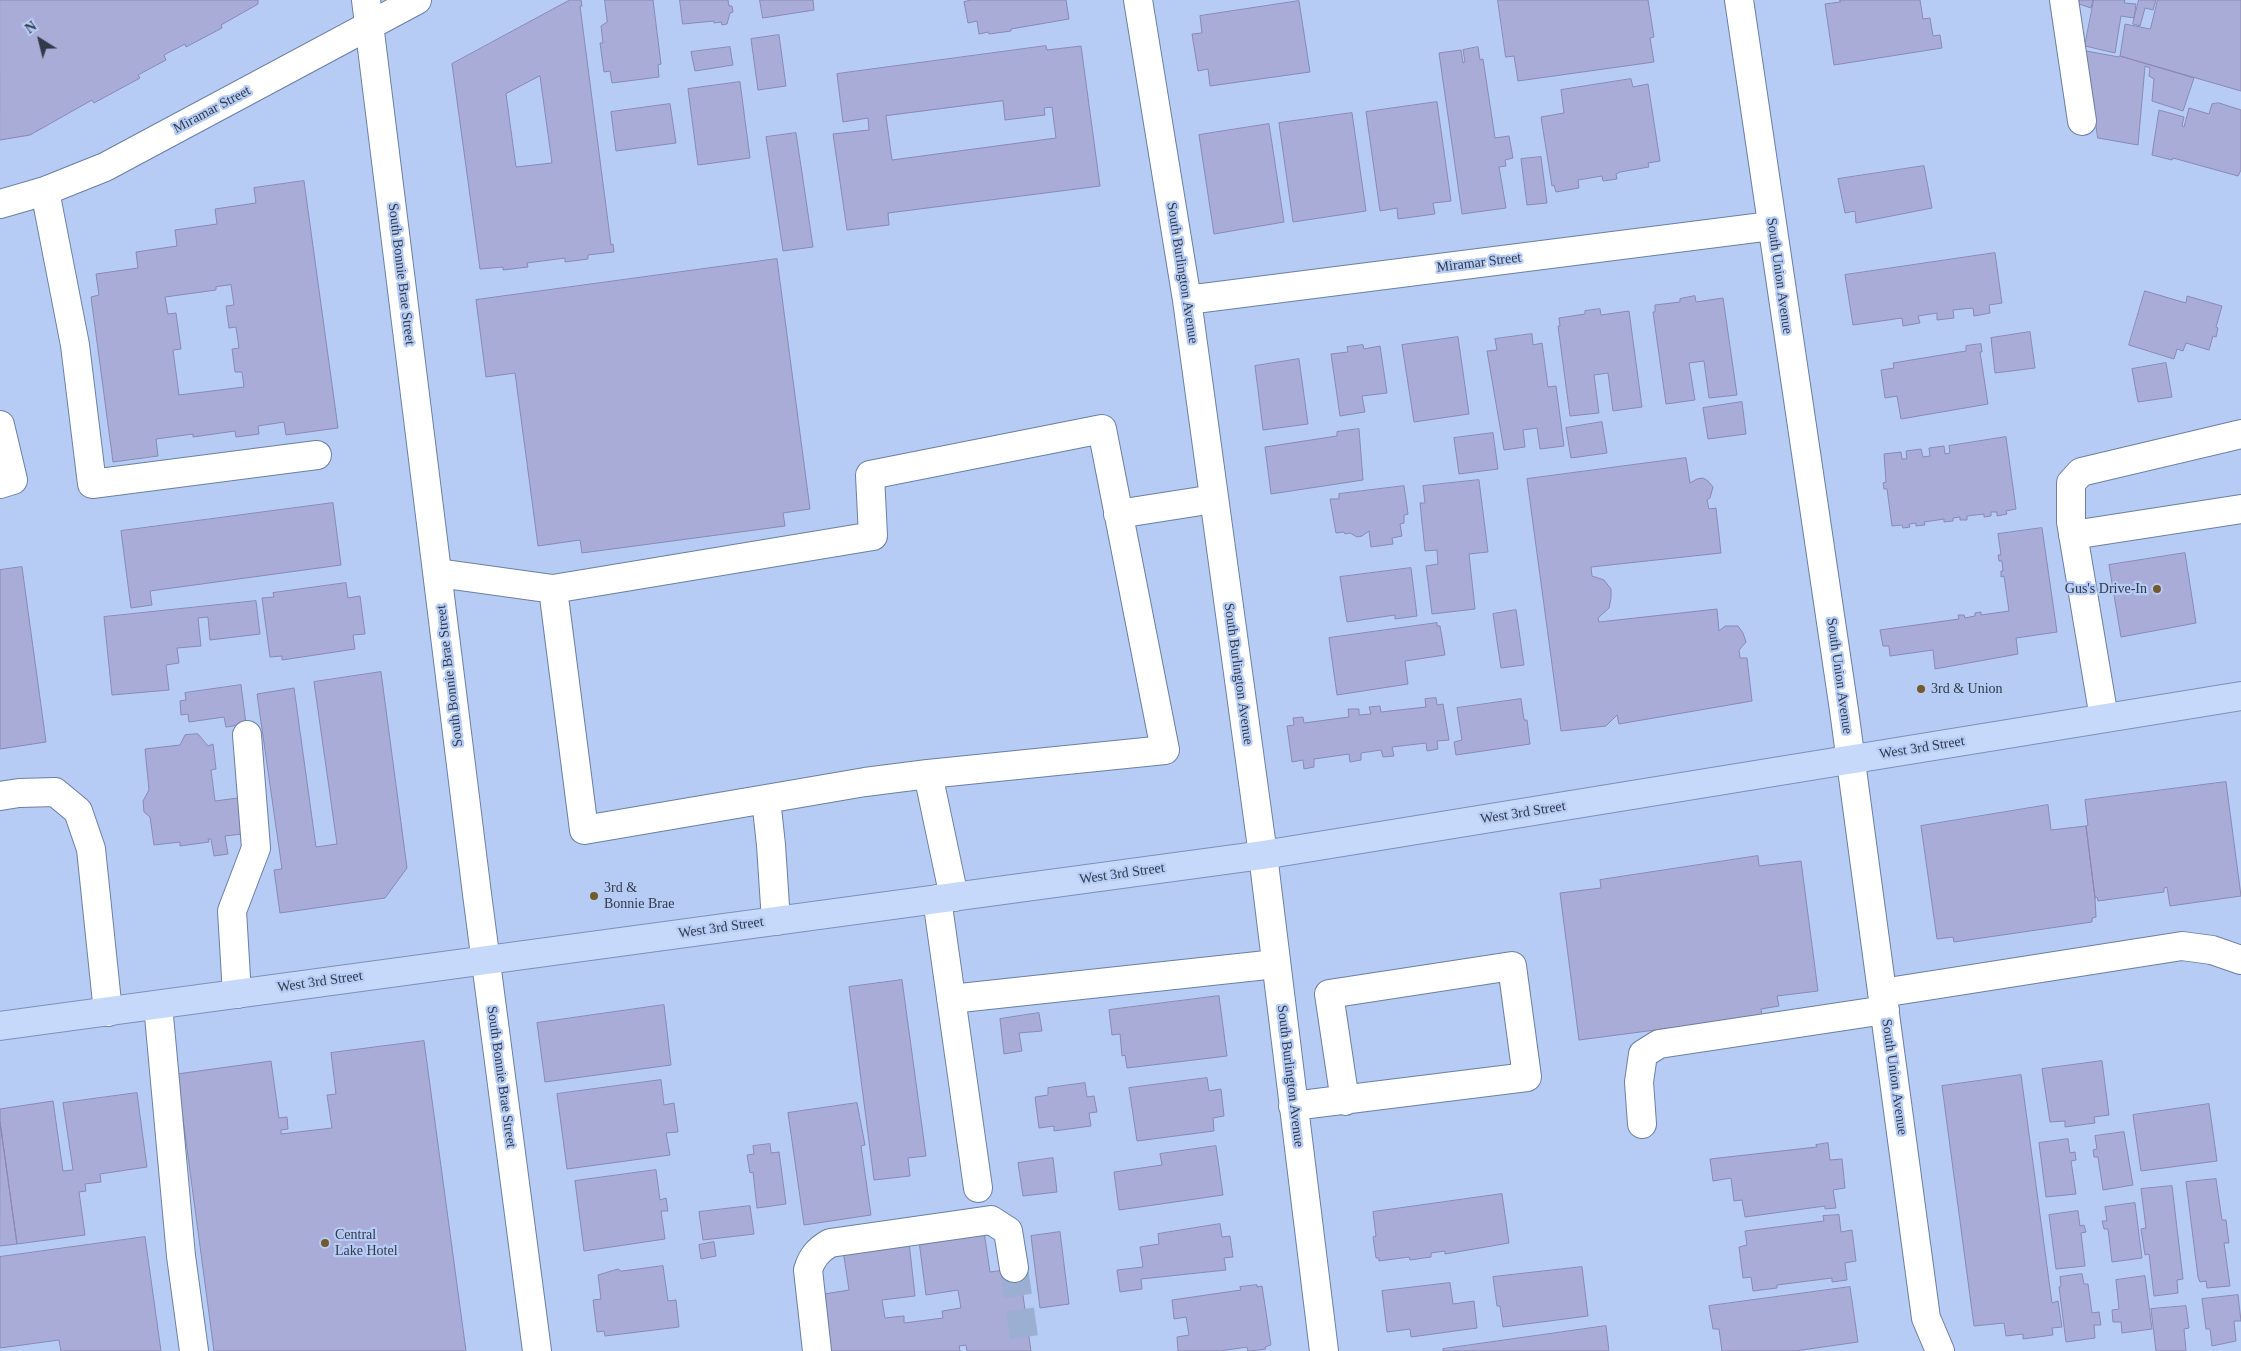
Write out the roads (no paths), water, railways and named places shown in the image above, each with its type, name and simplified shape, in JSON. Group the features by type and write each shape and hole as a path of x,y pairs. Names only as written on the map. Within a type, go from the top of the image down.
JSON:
{"main road":[{"name":"West 3rd Street","path":"0,1026 1263,855 2241,696"}],"street":[{"name":"Miramar Street","path":"0,204 45,191 105,168 368,13 418,0"},
{"name":"South Burlington Avenue","path":"1138,0 1187,300 1263,855 1324,1351"},
{"name":"South Union Avenue","path":"1739,0 1851,760 1926,1318 1940,1351"},
{"path":"2064,0 2082,121"},
{"name":"South Bonnie Brae Street","path":"368,13 485,960 537,1351"},
{"path":"45,191 76,345 92,484 317,455"},
{"name":"Miramar Street","path":"1187,300 1772,226"},
{"path":"0,425 13,480 0,484"},
{"path":"438,573 553,589 873,536 870,476 1102,429 1164,750 866,782 584,830 553,589"},
{"path":"2104,718 2071,522 2071,483 2081,472 2241,434"},
{"path":"1118,514 1214,499"},
{"path":"2073,535 2241,509"},
{"path":"237,994 232,910 256,848 247,735"},
{"path":"928,774 945,898 951,999 978,1188"},
{"path":"0,796 19,793 55,792 78,811 91,849 108,1012"},
{"path":"766,799 776,921"},
{"path":"1642,1124 1639,1082 1643,1054 1659,1044 2182,946 2212,950 2241,960"},
{"path":"951,999 1276,964"},
{"path":"1293,1106 1345,1101 1527,1077 1512,966 1329,994 1345,1101"},
{"path":"158,1005 181,1256 194,1351"},
{"path":"817,1351 808,1270 811,1261 819,1249 830,1243 991,1220 1008,1231 1014,1268"}],"tunnel":[{"path":"1014,1268 1026,1351"}],"place":[{"name":"Gus's Drive-In","path":"2157,589"},
{"name":"3rd & Union","path":"1921,689"},
{"name":"3rd & Bonnie Brae","path":"594,896"},
{"name":"Central Lake Hotel","path":"325,1243"}]}
